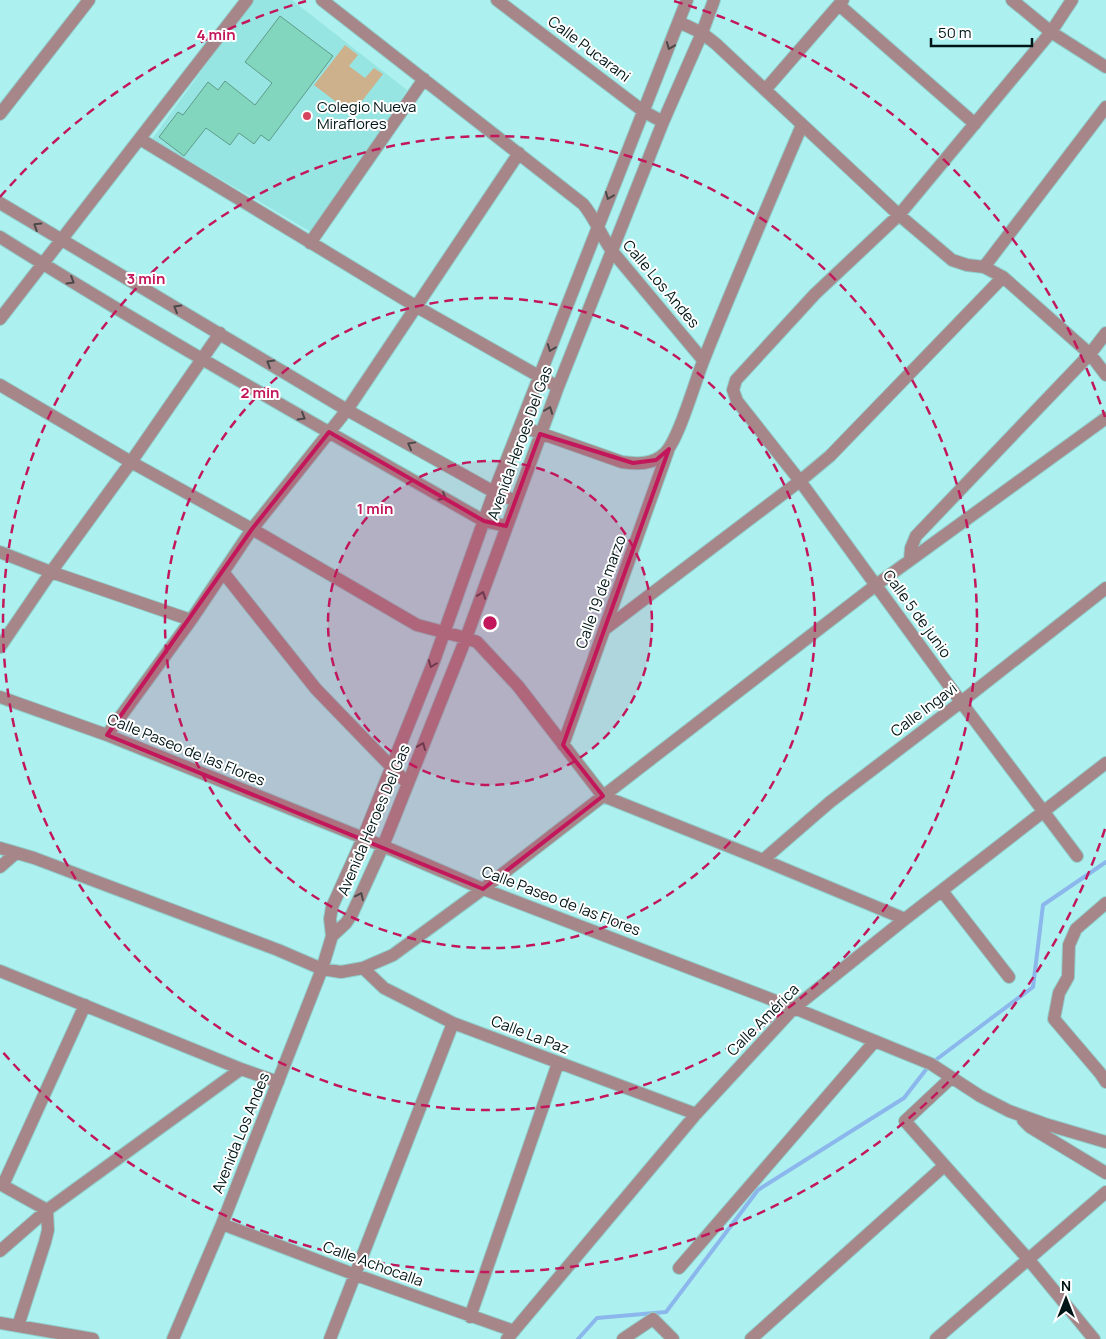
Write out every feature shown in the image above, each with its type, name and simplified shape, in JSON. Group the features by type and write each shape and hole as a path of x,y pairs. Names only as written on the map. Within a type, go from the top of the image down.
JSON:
{"street":[{"path":"0,114 89,0"},
{"path":"0,319 248,0"},
{"name":"Calle Los Andes","path":"322,0 583,204 592,215 602,237 612,251 703,360"},
{"name":"Calle Pucarani","path":"497,0 643,111 663,122"},
{"name":"Avenida Heroes Del Gas","path":"332,936 330,919 332,907 363,838 391,768 444,632 494,492 687,0"},
{"path":"1012,0 1051,32 1106,67"},
{"path":"899,215 1051,32 1072,0"},
{"name":"Avenida Heroes Del Gas","path":"332,936 346,923 352,914 383,846 466,638 558,387 663,122 702,33 710,1"},
{"path":"765,90 841,3 975,124"},
{"path":"679,22 702,33 716,44 899,215 952,260 984,268 1003,277 1090,354 1106,375"},
{"path":"310,242 424,79"},
{"path":"984,268 1106,107"},
{"name":"Calle 19 de marzo","path":"563,745 669,449 703,360 802,125"},
{"path":"140,139 417,306 558,387"},
{"path":"107,735 191,620 252,529 347,410 519,153"},
{"path":"0,203 347,410 494,492 516,501"},
{"name":"Calle 5 de junio","path":"899,215 815,294 736,380 732,390 737,401 800,481 961,702 1078,856"},
{"path":"0,238 201,359 484,521 506,526"},
{"path":"604,629 800,481 830,456 1003,277"},
{"path":"0,647 220,333"},
{"path":"910,559 911,548 916,536 1090,354 1106,333"},
{"path":"0,385 417,625 477,642 518,686 603,796 905,919"},
{"path":"0,848 43,862 269,947 322,969 341,972 363,968 393,955 483,889 910,559 1106,418"},
{"path":"520,426 622,462 633,464 656,460 669,449"},
{"path":"0,552 51,572 191,620"},
{"path":"223,572 316,689 407,783"},
{"name":"Calle Ingavi","path":"763,860 830,802 1106,588"},
{"name":"Calle Paseo de las Flores","path":"0,697 107,735 383,846 483,889 794,1008 931,1064 980,1096 1016,1113 1045,1124 1106,1142"},
{"name":"Calle América","path":"511,1335 696,1114 794,1008 1106,763"},
{"path":"0,867 16,853"},
{"path":"942,891 1009,977"},
{"path":"1104,1074 1054,1019 1059,993 1068,977 1069,945 1076,929 1106,903"},
{"name":"Avenida Los Andes","path":"174,1339 278,1082 322,969 332,936"},
{"name":"Calle La Paz","path":"363,968 384,988 453,1023 696,1114"},
{"path":"0,971 241,1069 278,1082"},
{"path":"48,1210 1,1184 85,1006"},
{"path":"330,1339 453,1023"},
{"path":"679,1268 875,1041"},
{"path":"470,1317 558,1063"},
{"path":"0,1251 48,1210 241,1069"},
{"path":"951,1078 906,1121 1029,1260 1094,1339"},
{"path":"1016,1113 1030,1127 1106,1173"},
{"path":"751,1339 944,1166"},
{"path":"936,1339 1106,1192"},
{"path":"18,1326 45,1242 48,1230 48,1210"},
{"name":"Calle Achocalla","path":"222,1224 470,1317 511,1335"},
{"path":"623,1339 653,1319 673,1339"},
{"path":"0,1323 93,1339"}],"highlighted area":[{"path":"329,432 484,521 506,526 540,434 633,463 656,460 669,449 563,745 603,796 483,889 107,735 252,529"}],"shaded area":[{"path":"253,0 292,0 407,90 313,233 152,139"},
{"path":"345,45 358,55 349,66 365,78 374,68 383,74 352,114 314,85"}],"building":[{"path":"280,16 333,56 269,141 261,135 254,144 239,133 230,145 206,128 184,156 159,137 178,112 183,115 208,82 218,90 225,81 255,105 272,83 245,62"}],"waterway":[{"path":"933,1062 1033,987 1043,905 1106,862"},
{"path":"578,1339 597,1318 666,1312 758,1190 904,1098 928,1067"}],"place":[{"name":"Colegio Nueva Miraflores","path":"307,116"}]}
